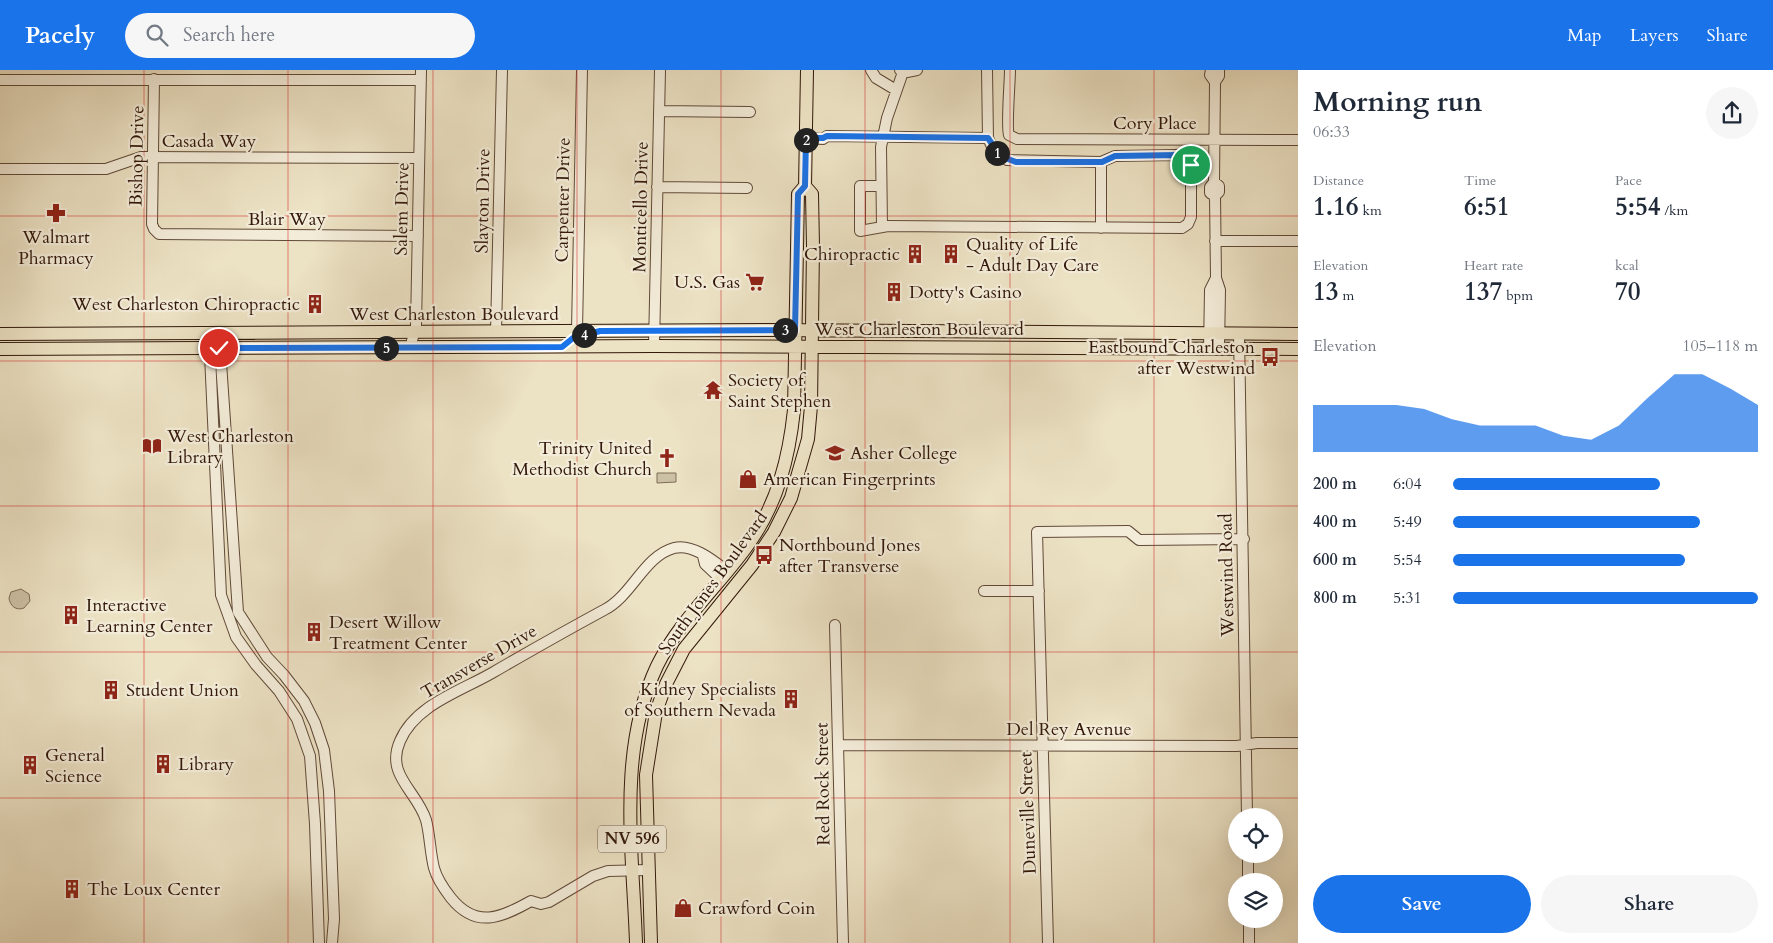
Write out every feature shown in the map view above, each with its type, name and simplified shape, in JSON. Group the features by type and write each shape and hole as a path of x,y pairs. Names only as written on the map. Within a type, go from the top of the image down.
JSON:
{"main road":[{"name":"South Jones Boulevard","path":"636,943 631,776 634,736 644,700 658,664 687,618 728,571 751,540 769,509 786,462 794,410 798,194 805,186 807,70"},
{"name":"South Jones Boulevard","path":"651,943 646,775 650,739 660,699 678,659 693,636 726,597 771,538 795,485 810,426 812,194 805,186"},
{"name":"West Charleston Boulevard","path":"0,334 795,330 1298,334"},
{"path":"562,347 573,338 600,331"},
{"path":"1046,332 1046,347"},
{"name":"West Charleston Boulevard","path":"0,350 654,346 1298,349"},
{"path":"728,571 736,584"},
{"path":"726,597 724,586 728,578 728,571"},
{"path":"634,736 650,739"}],"street":[{"name":"Slayton Drive","path":"496,332 502,70"},
{"name":"Carpenter Drive","path":"576,331 582,70"},
{"name":"Monticello Drive","path":"654,346 660,70"},
{"path":"871,70 876,78 896,90"},
{"path":"882,227 881,147 902,71 917,70"},
{"path":"881,186 860,186 860,231 882,227 1182,228 1188,224 1191,217 1191,165 1187,159 1178,155 1115,156 1102,162 1007,160 993,148 988,138 987,70"},
{"name":"Cory Place","path":"1010,70 1010,117 1007,130 1011,138 1020,140 1298,140"},
{"path":"1211,70 1210,76 1215,82"},
{"path":"1214,349 1214,334 1220,290 1216,278 1215,196 1210,193 1210,186 1214,182 1215,82 1219,76 1219,70"},
{"path":"0,80 421,75"},
{"name":"Salem Drive","path":"410,348 416,332 421,75"},
{"name":"Bishop Drive","path":"154,79 152,224 156,231"},
{"path":"659,110 750,112"},
{"path":"806,135 823,132 827,136 988,138"},
{"name":"Casada Way","path":"0,170 106,169 135,159 152,157 419,158"},
{"path":"1101,228 1102,162"},
{"path":"657,187 747,188"},
{"name":"Blair Way","path":"156,231 164,235 418,236"},
{"path":"1215,241 1298,241"},
{"path":"214,333 221,594 236,637 256,665 279,691 301,728 310,756 319,943"},
{"name":"Westwind Road","path":"1239,334 1244,539 1247,808"},
{"path":"214,348 238,577 238,612 267,657 304,701 315,723 324,750 329,791 333,896 332,943"},
{"name":"Duneville Street","path":"1048,943 1037,532 1128,531 1140,540 1244,539"},
{"name":"Transverse Drive","path":"649,870 608,871 593,876 549,902 541,904 530,901 499,916 482,918 466,912 446,892 434,870 425,818 402,782 397,770 396,750 408,726 436,704 619,601 661,554 677,547 684,547 711,558 728,571"},
{"path":"219,552 234,552"},
{"path":"984,591 1039,591"},
{"name":"Red Rock Street","path":"835,625 843,943"},
{"path":"301,728 315,723"},
{"name":"Del Rey Avenue","path":"839,745 1042,746 1298,743"},
{"path":"318,895 333,896"},
{"path":"1249,928 1249,943"}],"shaded area":[{"path":"657,473 676,473 676,482 657,483"},
{"path":"21,589 29,594 30,601 24,608 18,609 12,605 9,598 11,592"}],"place":[{"name":"Walmart Pharmacy","path":"56,213"},
{"name":"Chiropractic","path":"915,254"},
{"name":"Quality of Life - Adult Day Care","path":"951,254"},
{"name":"U.S. Gas","path":"755,282"},
{"name":"Dotty's Casino","path":"894,292"},
{"name":"West Charleston Chiropractic","path":"315,304"},
{"name":"Eastbound Charleston after Westwind","path":"1270,357"},
{"name":"Society of Saint Stephen","path":"713,390"},
{"name":"West Charleston Library","path":"152,446"},
{"name":"Asher College","path":"835,453"},
{"name":"Trinity United Methodist Church","path":"667,458"},
{"name":"American Fingerprints","path":"748,479"},
{"name":"Northbound Jones after Transverse","path":"764,555"},
{"name":"Interactive Learning Center","path":"71,615"},
{"name":"Desert Willow Treatment Center","path":"314,632"},
{"name":"Student Union","path":"111,690"},
{"name":"Kidney Specialists of Southern Nevada","path":"791,699"},
{"name":"Library","path":"163,764"},
{"name":"General Science","path":"30,765"},
{"name":"The Loux Center","path":"72,889"},
{"name":"Crawford Coin","path":"683,908"}],"route":[{"path":"219,348 562,347 573,338 600,331 795,330 798,194 805,186 806,138 823,138 827,136 988,138 1000,156 1016,162 1102,162 1115,156 1178,155 1187,159 1191,165"}]}
